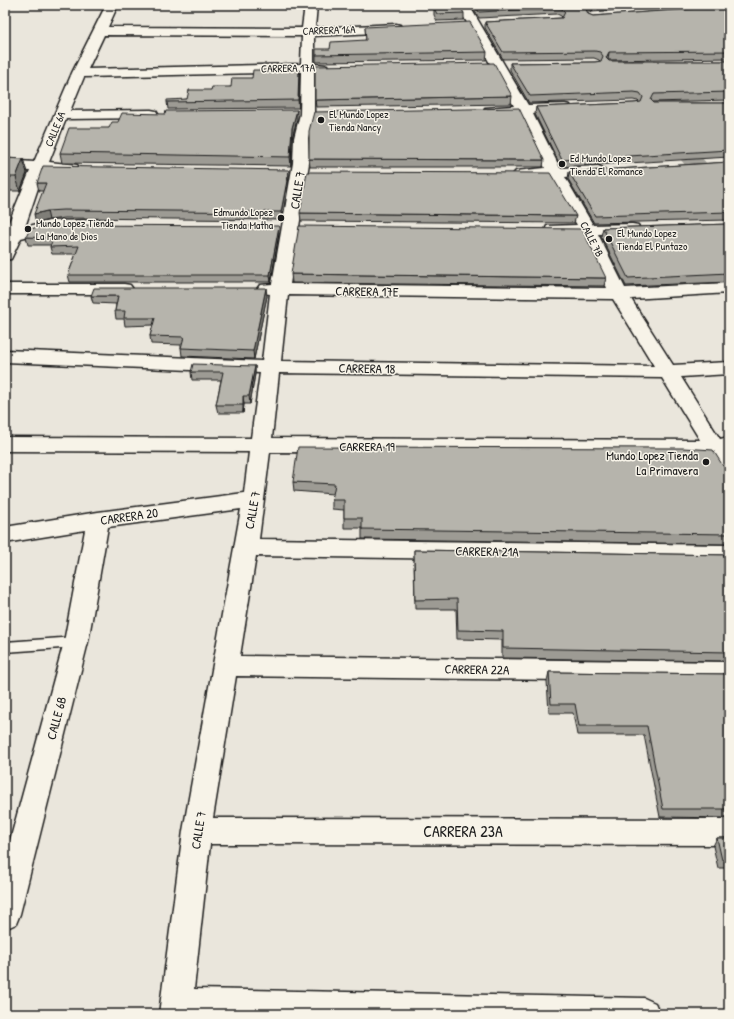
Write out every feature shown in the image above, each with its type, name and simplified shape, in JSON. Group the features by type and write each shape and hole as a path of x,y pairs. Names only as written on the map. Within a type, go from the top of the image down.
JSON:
{"street":[{"name":"CALLE 6A","path":"5,255 9,236 32,182 79,73 112,5"},
{"name":"CALLE 7","path":"175,1009 198,831 254,500 280,290 301,163 301,138 306,114 308,32 311,5"},
{"name":"CALLE 7B","path":"463,5 473,25 524,110 555,174 588,230 619,294 667,372 721,446 729,470"},
{"name":"CARRERA 16A","path":"101,30 308,32 410,27"},
{"name":"CARRERA 17A","path":"79,73 338,68"},
{"path":"477,111 579,107"},
{"path":"61,115 164,114"},
{"path":"5,165 39,168 87,168"},
{"path":"509,174 555,174 616,170"},
{"path":"9,236 57,226 119,226"},
{"path":"534,230 651,228"},
{"name":"CARRERA 17E","path":"249,289 619,294 729,288"},
{"path":"5,289 139,289"},
{"name":"CARRERA 18","path":"5,356 270,367 667,372 729,368"},
{"name":"CARRERA 19","path":"5,444 721,446"},
{"name":"CARRERA 20","path":"5,536 98,520 254,500"},
{"name":"CALLE 6B","path":"5,914 76,642 98,520"},
{"name":"CARRERA 21A","path":"246,547 729,554"},
{"name":"CARRERA 22A","path":"226,666 729,672"},
{"name":"CARRERA 23A","path":"198,831 729,832"},
{"path":"175,1009 644,1014"}],"lane":[{"path":"5,647 76,642"}],"building":[{"path":"443,5 459,5 464,13 437,14 434,8 445,8"},
{"path":"475,5 592,5 586,9 588,14 593,16 729,6 729,51 609,52 606,58 609,61 729,61 729,92 654,94 651,100 654,103 729,103 729,150 562,160 536,107 634,103 641,102 643,97 640,93 634,92 530,96 510,63 595,62 601,61 603,56 600,52 595,51 503,52 485,22 562,18 565,12 558,8 479,12"},
{"path":"470,22 487,52 316,55 316,49 330,49 331,42 366,40 365,27"},
{"path":"494,63 512,96 315,100 315,66"},
{"path":"253,70 299,70 298,100 167,102 167,100 187,99 189,90 211,90 212,87 231,87 232,78 252,78"},
{"path":"519,108 544,160 309,159 309,131 314,112"},
{"path":"297,110 292,128 290,157 60,153 69,128 109,128 112,122 118,122 122,113 165,114 166,111"},
{"path":"5,158 23,159 16,177 5,177"},
{"path":"729,162 729,212 595,216 569,172"},
{"path":"43,166 289,170 281,212 63,210 34,214 46,183 37,183"},
{"path":"307,172 550,173 576,216 300,213"},
{"path":"729,224 729,273 628,278 603,228"},
{"path":"47,225 279,226 270,275 68,275 79,246 50,247 53,238 26,237 30,229"},
{"path":"299,226 582,229 606,278 291,274"},
{"path":"94,288 266,288 253,351 181,348 184,337 150,336 155,318 124,318 125,311 115,311 118,296 91,296"},
{"path":"193,364 255,366 249,396 243,396 243,405 216,405 223,372 191,372"},
{"path":"298,447 683,448 713,450 723,466 729,468 729,534 362,529 362,518 344,518 344,500 332,500 335,484 293,482"},
{"path":"414,550 729,555 729,652 503,648 503,631 458,630 457,599 415,600"},
{"path":"549,672 729,674 729,809 663,809 647,726 579,726 575,704 551,704"},
{"path":"717,838 729,838 729,860 722,860"}],"waterway":[{"path":"664,128 729,202"}],"place":[{"name":"El Mundo Lopez Tienda Nancy","path":"321,120"},
{"name":"Ed Mundo Lopez Tienda El Romance","path":"562,164"},
{"name":"Edmundo Lopez Tienda Matha","path":"281,218"},
{"name":"Mundo Lopez Tienda La Mano de Dios","path":"28,229"},
{"name":"El Mundo Lopez Tienda El Puntazo","path":"609,239"},
{"name":"Mundo Lopez Tienda La Primavera","path":"706,462"}]}
